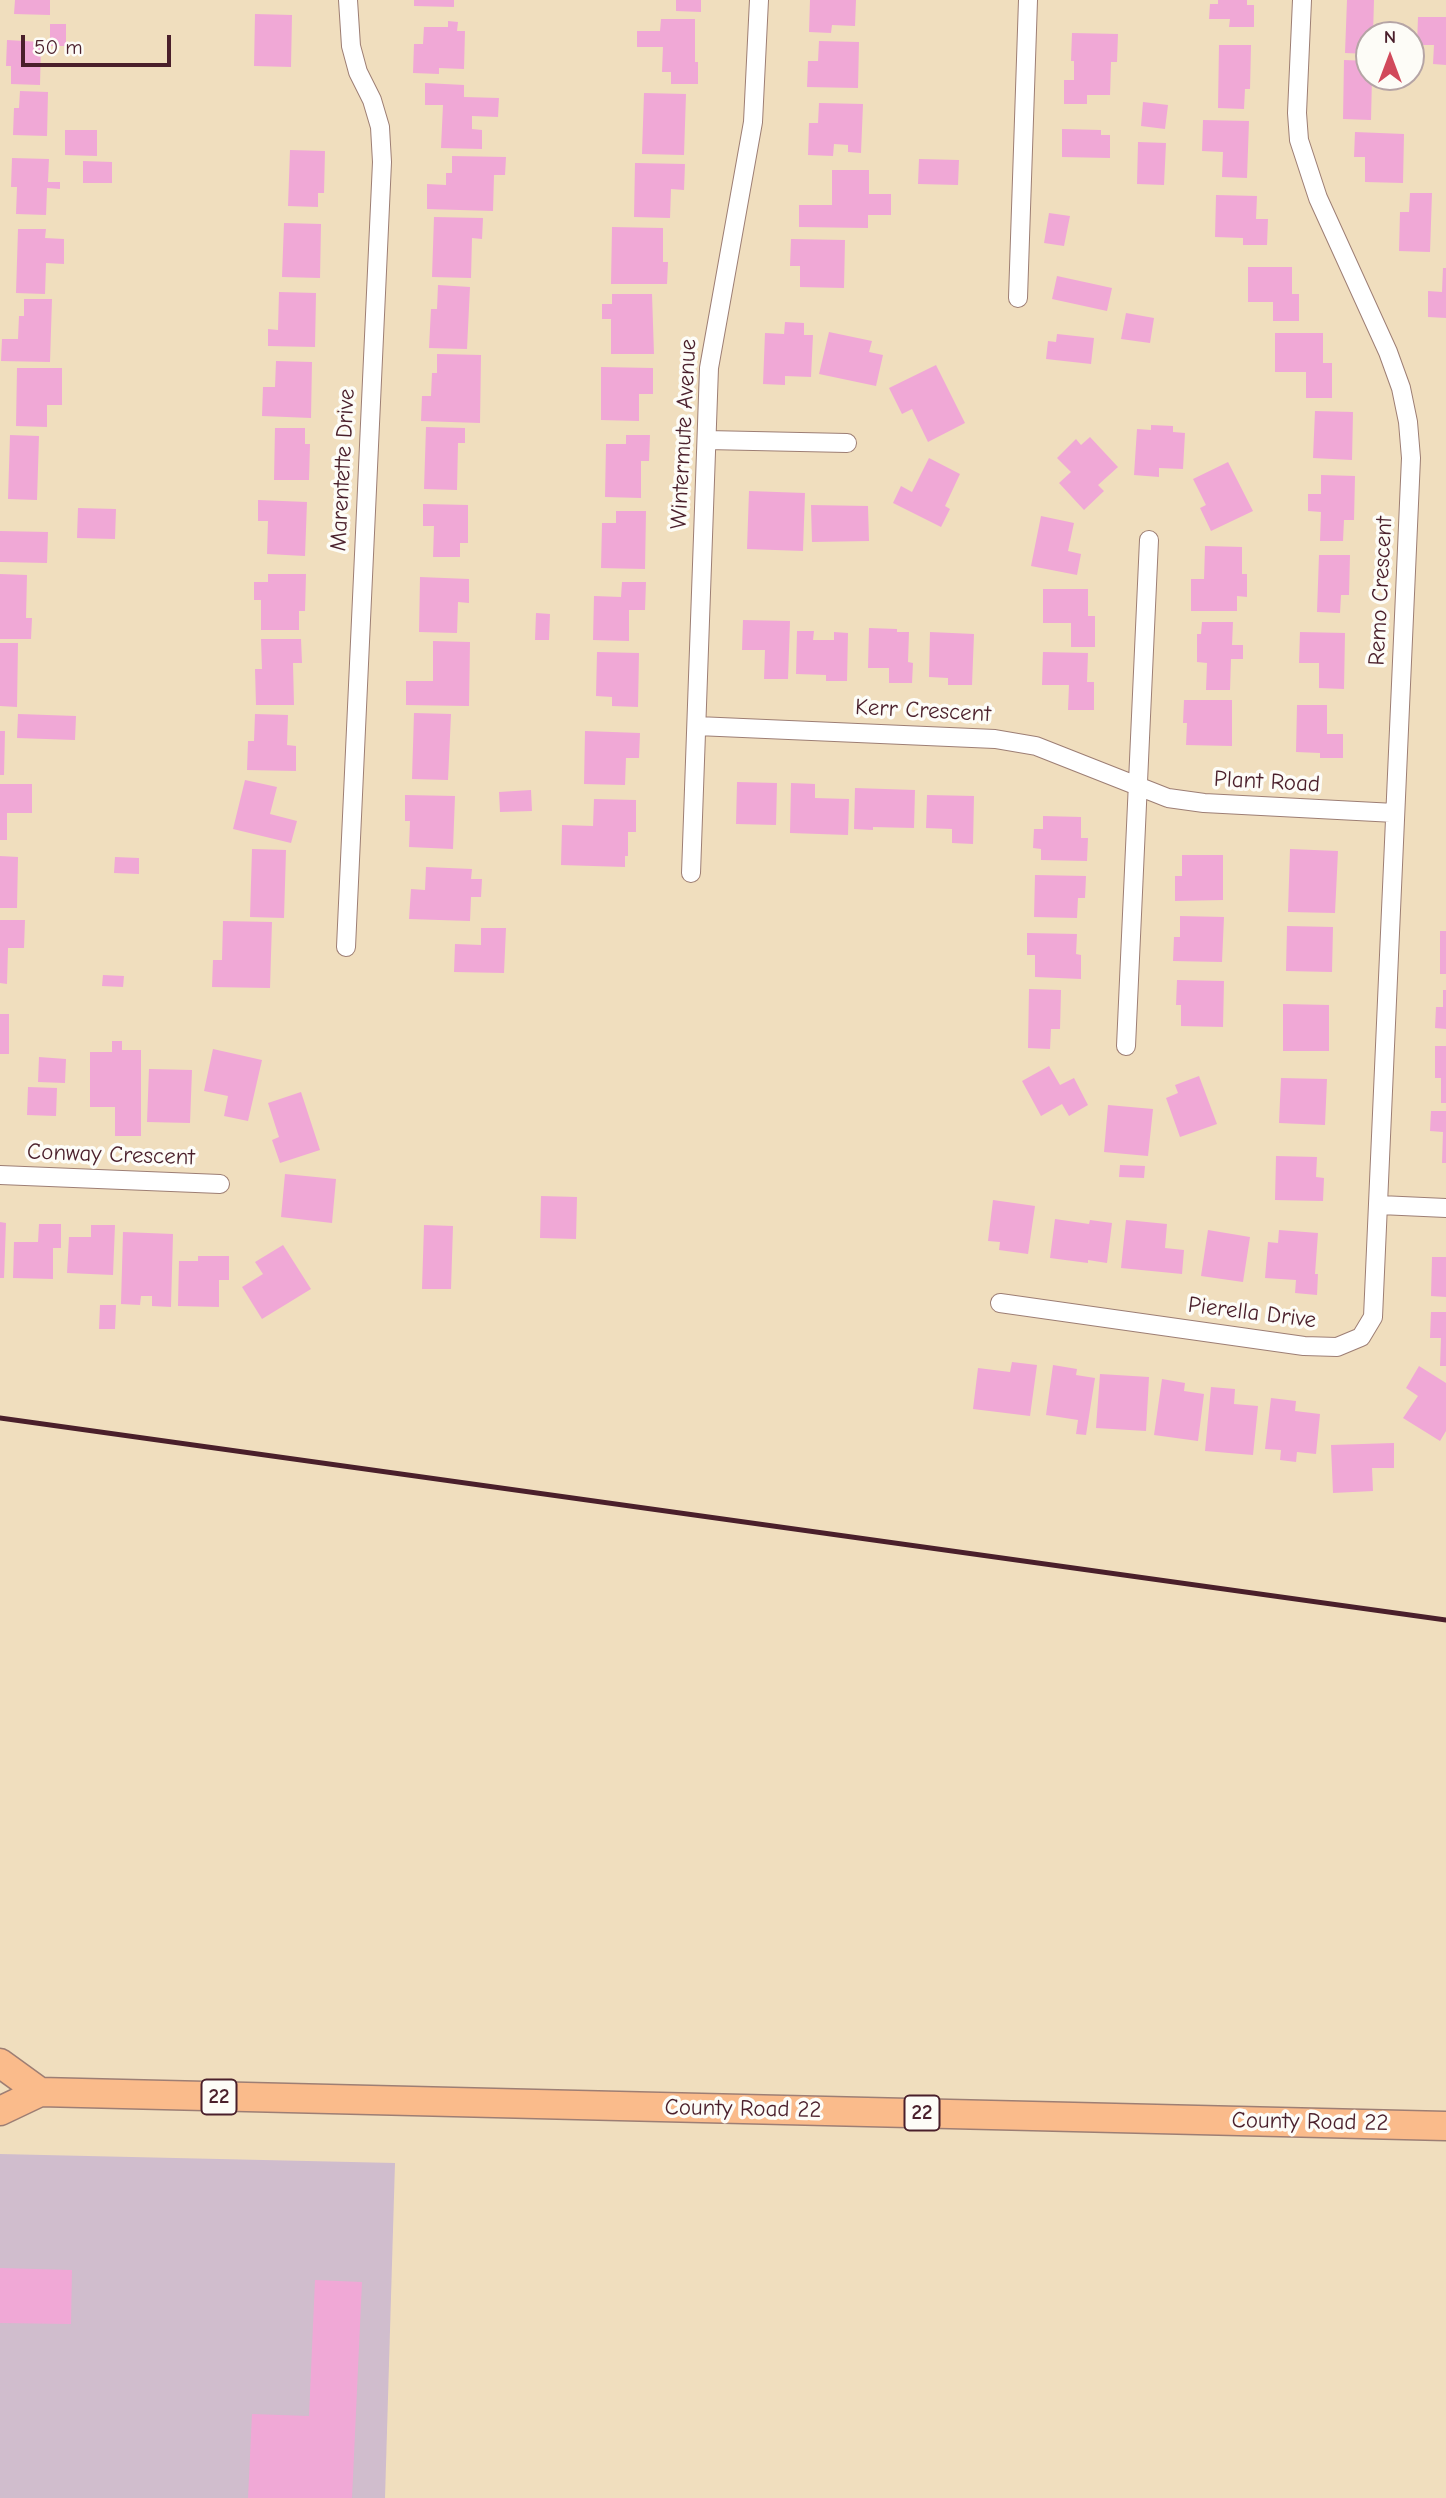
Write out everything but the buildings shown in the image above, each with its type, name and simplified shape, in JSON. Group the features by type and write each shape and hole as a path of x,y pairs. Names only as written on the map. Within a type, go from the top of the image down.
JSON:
{"main road":[{"path":"0,2063 40,2092"},
{"name":"County Road 22","path":"0,2112 40,2092 1446,2126"}],"street":[{"name":"Marentette Drive","path":"346,947 382,162 380,127 351,46 348,0"},
{"name":"Wintermute Avenue","path":"691,873 709,369 713,333 753,122 759,0"},
{"path":"1018,298 1028,0"},
{"name":"Remo Crescent","path":"1301,0 1297,113 1299,140 1318,198 1388,352 1401,388 1408,422 1411,470 1380,1205"},
{"path":"707,440 847,443"},
{"path":"1126,1046 1149,540"},
{"name":"Kerr Crescent","path":"697,726 995,738 1036,746 1138,787"},
{"name":"Plant Road","path":"1138,787 1168,798 1204,803 1395,813"},
{"name":"Conway Crescent","path":"0,1175 220,1184"},
{"path":"1380,1205 1446,1208"},
{"name":"Pierella Drive","path":"1000,1303 1304,1346 1338,1347 1361,1338 1373,1317 1380,1205"}],"shaded area":[{"path":"0,2154 395,2163 385,2498 0,2498"}],"railway":[{"path":"0,1418 1446,1620"}]}
